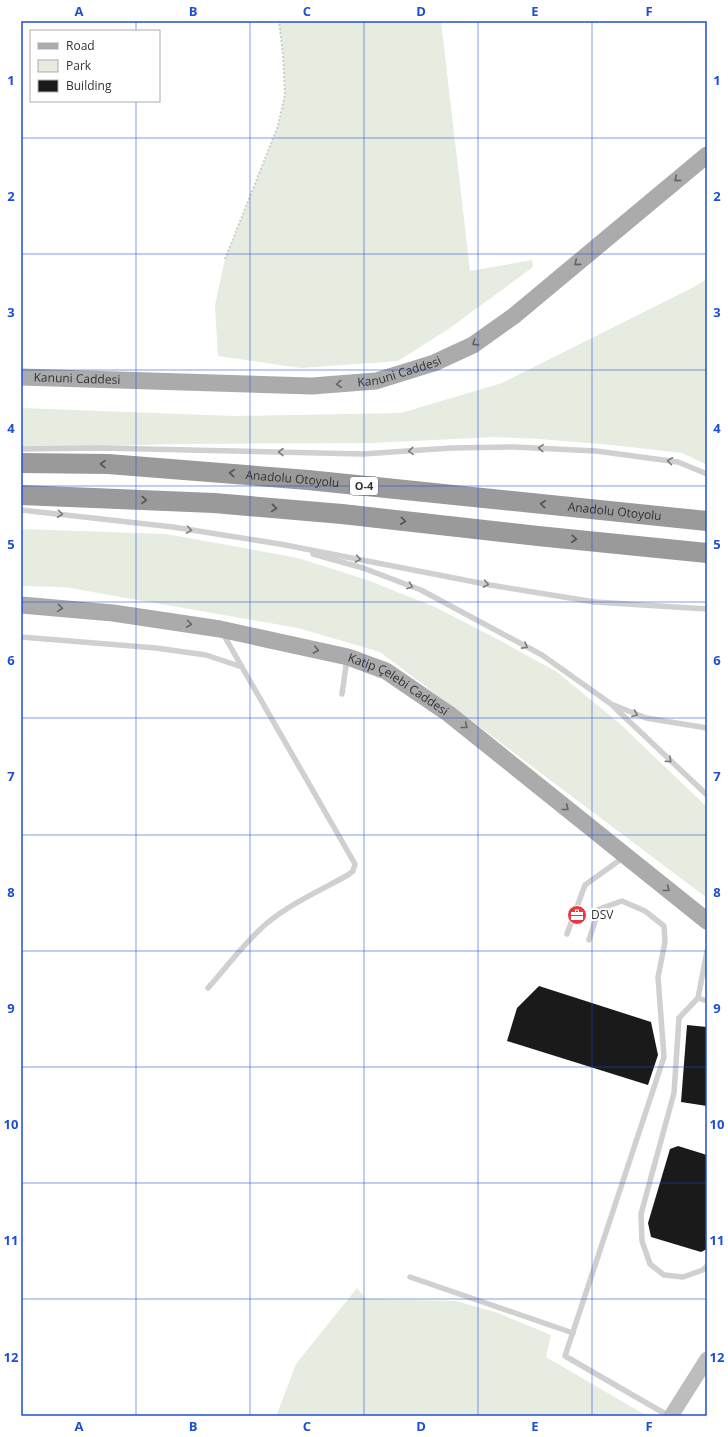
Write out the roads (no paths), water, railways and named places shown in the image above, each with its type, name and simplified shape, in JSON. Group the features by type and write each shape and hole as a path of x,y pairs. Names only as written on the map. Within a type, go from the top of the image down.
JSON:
{"highway":[{"name":"Anadolu Otoyolu","path":"21,463 108,464 300,479 707,522"},
{"path":"21,495 221,504 342,514 538,536 707,552"}],"main road":[{"name":"Kanuni Caddesi","path":"21,377 312,386 376,381 434,363 473,345 515,315 707,155"},
{"name":"Katip Çelebi Caddesi","path":"21,605 113,613 220,629 348,657 386,671 449,714 707,921"}],"street":[{"path":"670,1416 707,1359"}],"lane":[{"path":"21,449 101,448 363,454 451,448 514,447 596,451 678,462 707,474"},
{"path":"21,510 173,527 280,544 490,585 595,602 707,609"},
{"path":"280,544 363,568 421,590 542,655 611,704 707,795"},
{"path":"208,988 253,936 267,923 295,905 348,875 353,870 355,864 220,629"},
{"path":"21,637 156,648 206,655 242,668"},
{"path":"342,694 348,657"},
{"path":"611,704 646,718 707,728"},
{"path":"567,934 585,885 626,856"},
{"path":"589,940 599,909 622,901 645,911 664,926 664,942 658,977 664,1057 565,1356 670,1416"},
{"path":"707,951 698,998 679,1018 674,1093 640,1214 642,1241 650,1264 664,1276 683,1277 702,1270 707,1266"},
{"path":"698,998 707,1001"},
{"path":"410,1277 573,1333"}],"place":[{"name":"DSV","path":"577,915"}]}
